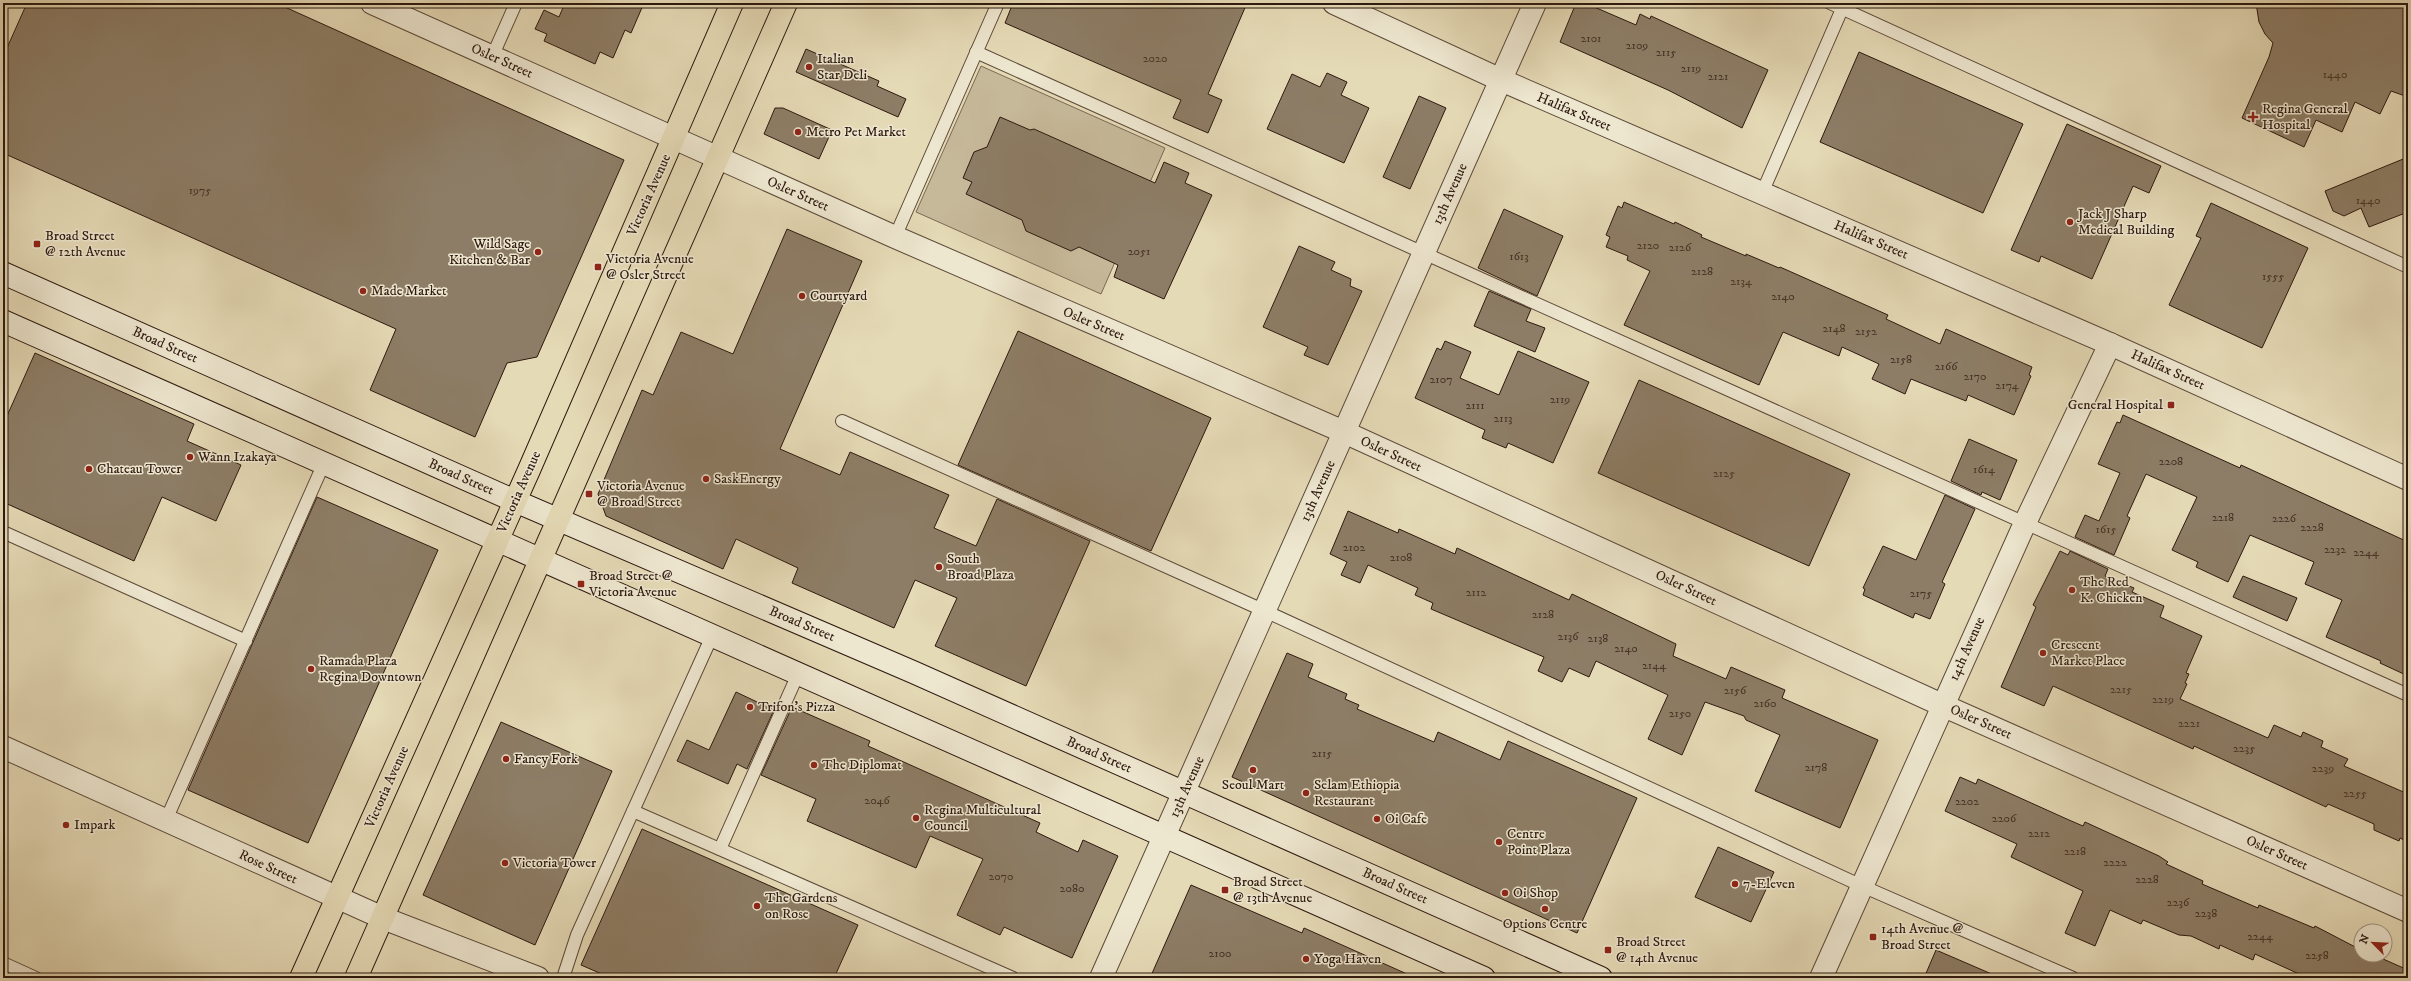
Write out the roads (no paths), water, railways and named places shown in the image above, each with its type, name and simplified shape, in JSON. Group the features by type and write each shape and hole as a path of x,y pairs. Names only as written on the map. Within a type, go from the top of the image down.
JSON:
{"main road":[{"name":"Victoria Avenue","path":"301,978 498,540 732,3"},
{"path":"356,978 541,559 557,518 718,159 786,3"}],"street":[{"name":"Osler Street","path":"372,3 718,159 1344,432 1942,705 2408,910"},
{"name":"Halifax Street","path":"1334,3 1501,80 2110,344 2408,479"},
{"name":"13th Avenue","path":"1101,978 1535,3"},
{"name":"Broad Street","path":"3,274 515,501 913,672 1600,978"},
{"path":"3,321 1484,978"},
{"name":"14th Avenue","path":"1821,978 2024,523 2110,344"},
{"name":"Rose Street","path":"3,747 383,918 538,978"}],"lane":[{"path":"492,57 516,3"},
{"path":"895,237 998,3"},
{"path":"1830,3 2189,168 2408,266"},
{"path":"1762,193 1842,9"},
{"path":"976,52 2408,695"},
{"path":"842,421 1265,611 1862,886 2073,978"},
{"path":"166,820 324,463"},
{"path":"3,532 246,641"},
{"path":"563,978 577,935 712,636"},
{"path":"720,849 798,674"},
{"path":"633,811 1013,978"},
{"path":"3,963 36,978"}],"place":[{"name":"Italian Star Deli","path":"809,67"},
{"name":"Regina General Hospital","path":"2253,117"},
{"name":"Metro Pet Market","path":"798,132"},
{"name":"Jack J Sharp Medical Building","path":"2070,222"},
{"name":"Broad Street @ 12th Avenue","path":"37,244"},
{"name":"Wild Sage Kitchen & Bar","path":"538,252"},
{"name":"Victoria Avenue @ Osler Street","path":"598,267"},
{"name":"Made Market","path":"363,291"},
{"name":"Courtyard","path":"802,296"},
{"name":"General Hospital","path":"2171,405"},
{"name":"Wann Izakaya","path":"190,457"},
{"name":"Chateau Tower","path":"89,469"},
{"name":"SaskEnergy","path":"706,479"},
{"name":"Victoria Avenue @ Broad Street","path":"589,494"},
{"name":"South Broad Plaza","path":"939,567"},
{"name":"Broad Street @ Victoria Avenue","path":"581,584"},
{"name":"The Red K. Chicken","path":"2072,590"},
{"name":"Crescent Market Place","path":"2043,653"},
{"name":"Ramada Plaza Regina Downtown","path":"311,669"},
{"name":"Trifon's Pizza","path":"750,707"},
{"name":"Fancy Fork","path":"506,759"},
{"name":"The Diplomat","path":"814,765"},
{"name":"Seoul Mart","path":"1253,770"},
{"name":"Selam Ethiopia Restaurant","path":"1306,793"},
{"name":"Regina Multicultural Council","path":"916,818"},
{"name":"Oi Cafe","path":"1377,819"},
{"name":"Impark","path":"66,825"},
{"name":"Centre Point Plaza","path":"1499,842"},
{"name":"Victoria Tower","path":"505,863"},
{"name":"7-Eleven","path":"1735,884"},
{"name":"Broad Street @ 13th Avenue","path":"1225,890"},
{"name":"Oi Shop","path":"1505,893"},
{"name":"The Gardens on Rose","path":"757,906"},
{"name":"Options Centre","path":"1545,909"},
{"name":"14th Avenue @ Broad Street","path":"1873,937"},
{"name":"Broad Street @ 14th Avenue","path":"1608,950"},
{"name":"Yoga Haven","path":"1306,959"}]}
